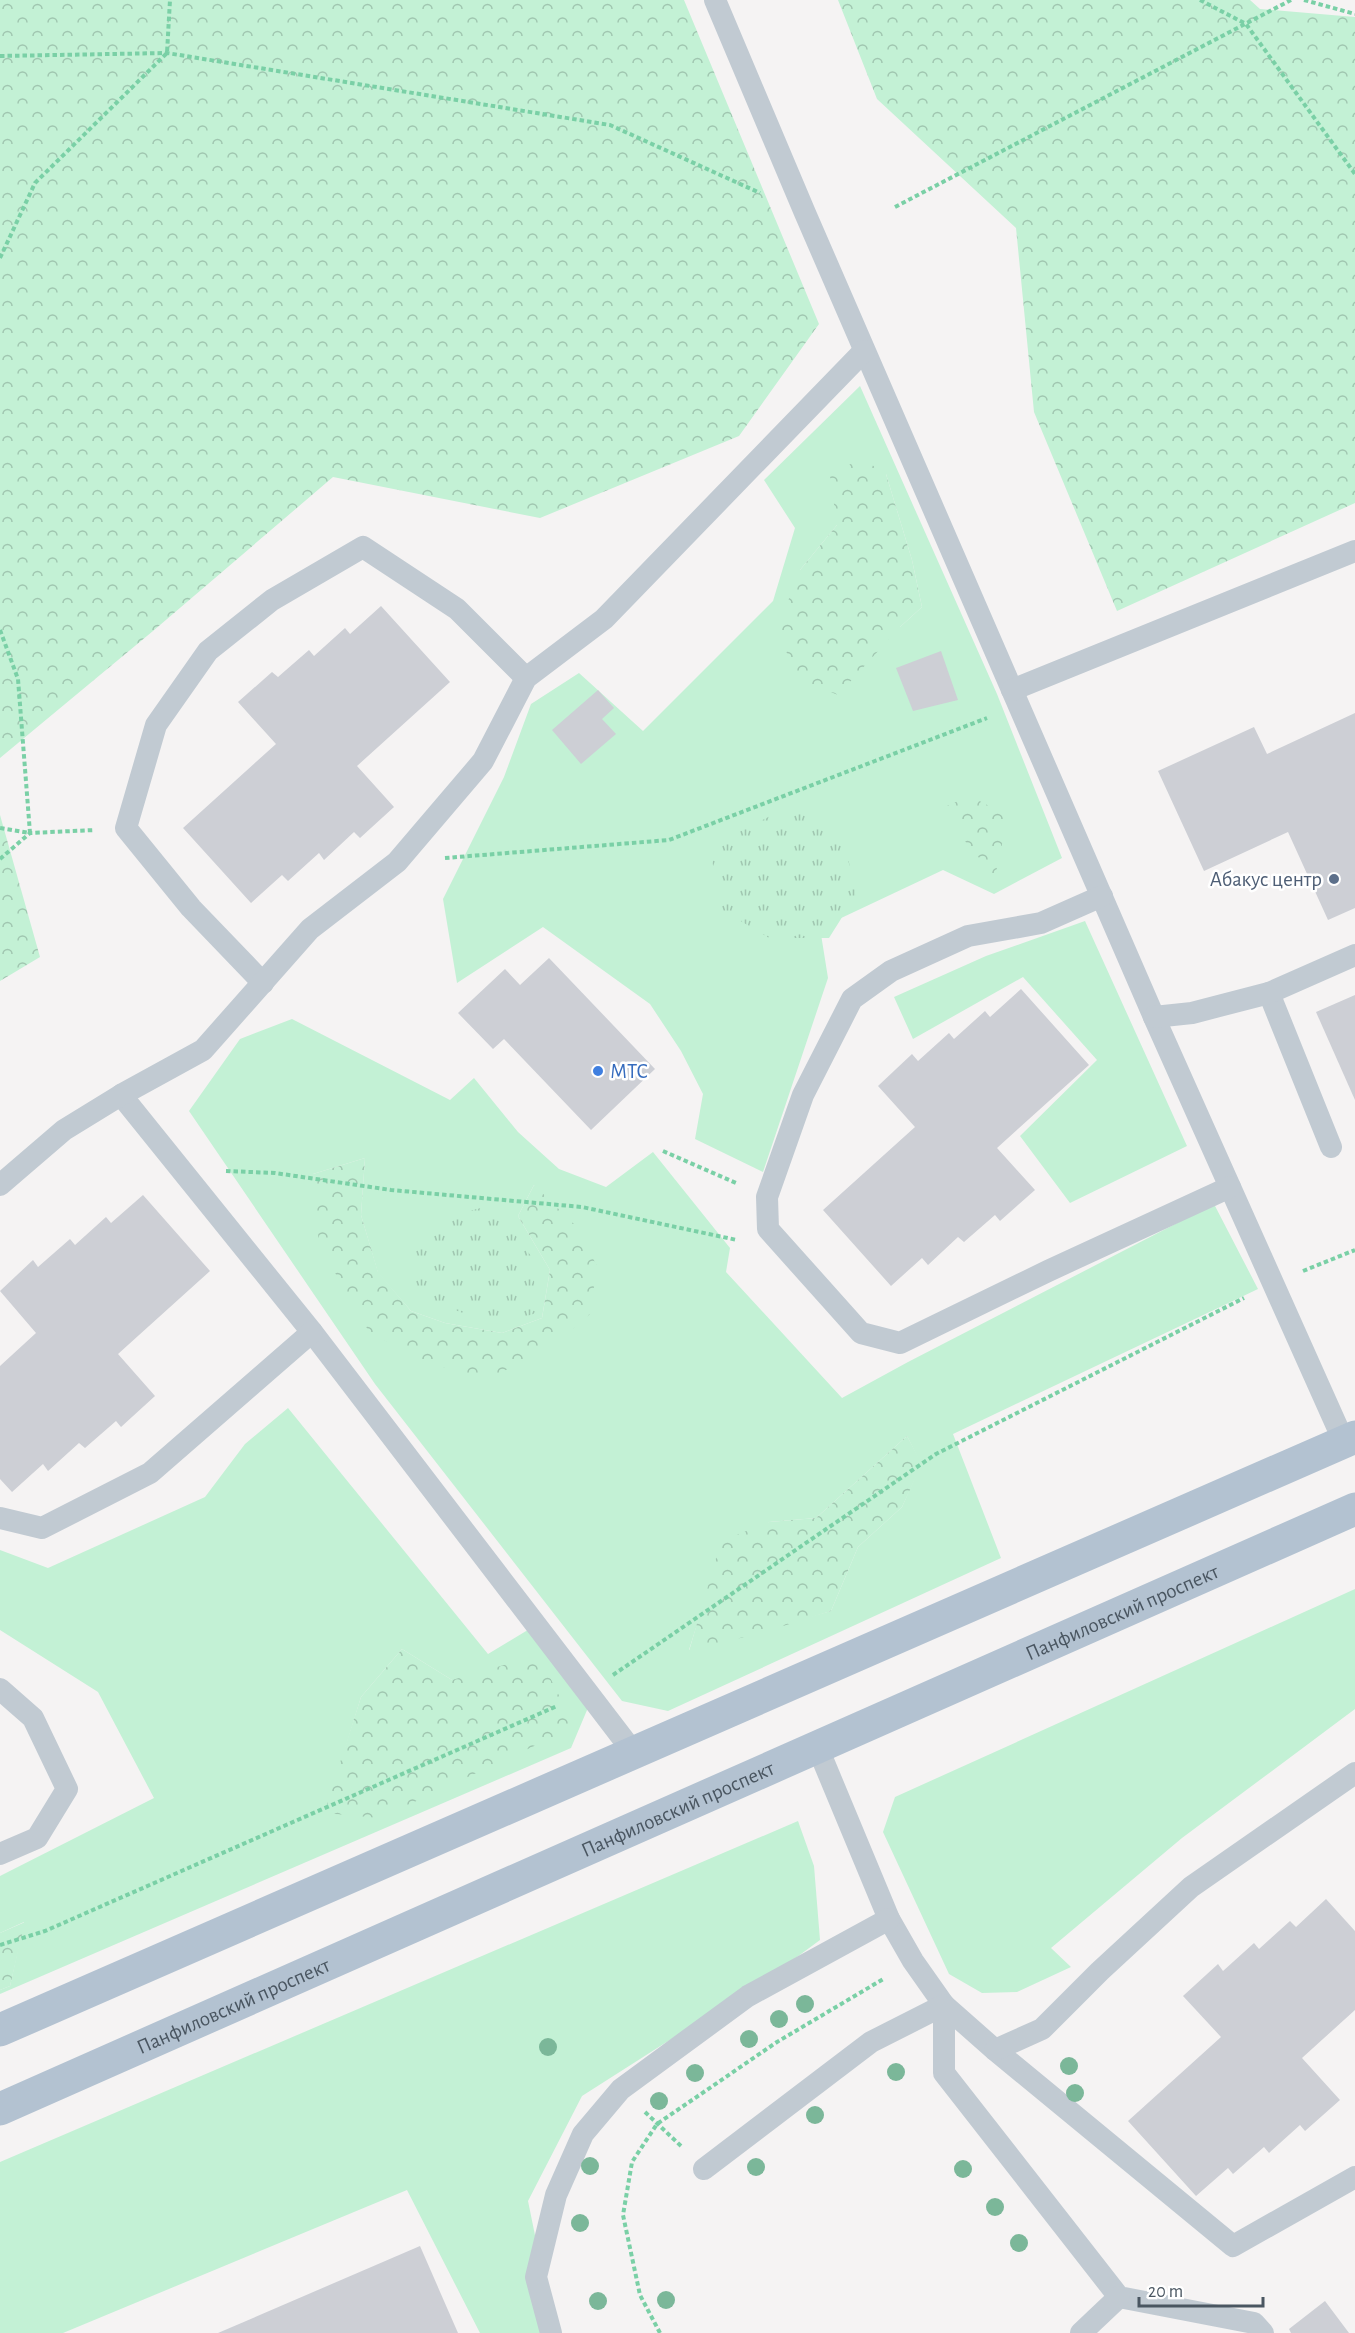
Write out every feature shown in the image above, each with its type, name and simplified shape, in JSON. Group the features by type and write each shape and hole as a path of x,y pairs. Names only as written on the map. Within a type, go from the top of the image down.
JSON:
{"main road":[{"path":"0,2030 1350,1439"},
{"name":"Панфиловский проспект","path":"0,2109 1355,1509"}],"lane":[{"path":"715,0 864,351 1154,1017 1273,1283 1350,1439"},
{"path":"0,1185 64,1130 121,1095 203,1050 310,929 397,862 483,761 526,678 604,619 864,351"},
{"path":"263,982 191,908 126,828 156,725 208,651 272,600 363,547 457,609 526,678"},
{"path":"1016,698 1355,551"},
{"path":"1102,896 1041,922 968,936 891,971 852,999 803,1095 767,1197 768,1228 861,1333 900,1343 1048,1271 1230,1188"},
{"path":"1154,1017 1192,1013 1269,993 1355,955"},
{"path":"1269,993 1331,1147"},
{"path":"121,1095 312,1332 634,1753"},
{"path":"0,1518 42,1528 150,1473 312,1332"},
{"path":"0,1689 33,1718 67,1789 37,1838 0,1854"},
{"path":"817,1746 890,1919 913,1961 944,2006 1233,2246 1355,2177"},
{"path":"995,2050 1042,2029 1100,1971 1191,1887 1355,1773"},
{"path":"551,2333 536,2277 556,2195 583,2134 621,2089 748,1996 890,1919"},
{"path":"704,2169 871,2042 944,2006"},
{"path":"944,2006 944,2073 1119,2297 1254,2323 1263,2333"},
{"path":"1081,2333 1119,2297"}],"path":[{"path":"0,258 35,183 166,53 170,0"},
{"path":"1200,0 1246,24 1355,174"},
{"path":"895,207 1291,0"},
{"path":"1304,0 1355,14"},
{"path":"0,56 166,53 610,125 805,213"},
{"path":"0,630 18,679 30,833"},
{"path":"397,862 669,840 1016,698"},
{"path":"0,828 30,833 126,828"},
{"path":"0,859 30,833"},
{"path":"663,1151 767,1197"},
{"path":"180,1169 275,1173 390,1190 582,1207 735,1241 768,1228"},
{"path":"0,1945 45,1930 588,1692 936,1454 1273,1283 1355,1250"},
{"path":"621,2089 704,2169"}],"green space":[{"path":"0,0 684,0 819,324 739,436 540,518 333,477 0,758"},
{"path":"838,0 1250,0 1260,9 1355,17 1355,503 1117,611 1034,412 1016,228 877,99"},
{"path":"860,386 997,694 1062,858 994,894 943,870 820,928 828,978 763,1172 695,1139 703,1094 681,1051 650,1004 543,927 457,983 443,899 504,777 531,704 579,673 643,731 773,601 795,528 764,480","holes":["886,474 912,560 922,607 900,627 800,570 837,525"]},
{"path":"861,458 886,474 912,560 922,607 900,627 838,695 801,680 776,632 800,570 837,525 830,476"},
{"path":"970,796 1008,816 995,877 965,841 944,807"},
{"path":"794,804 830,825 848,858 856,895 829,938 769,938 719,908 711,851 735,834"},
{"path":"0,815 40,957 0,981"},
{"path":"1085,921 1187,1146 1070,1203 1020,1136 1097,1060 1023,977 913,1039 894,997 986,956"},
{"path":"292,1019 450,1100 474,1078 518,1132 559,1169 606,1187 653,1152 730,1248 726,1272 842,1398 1214,1204 1258,1289 953,1434 1001,1558 668,1711 622,1701 375,1384 189,1111 240,1039","holes":["365,1158 361,1215 378,1273 411,1311 445,1323 502,1333 542,1318 550,1270 518,1216 534,1185 590,1314 416,1359 313,1174","907,1436 921,1464 902,1507 858,1547 831,1611 689,1650 705,1599 769,1522 816,1518"]},
{"path":"365,1158 361,1215 378,1272 411,1311 445,1323 502,1333 542,1318 550,1270 518,1216 534,1185 576,1226 597,1266 590,1314 543,1354 485,1379 415,1359 368,1330 319,1245 313,1174"},
{"path":"493,1205 531,1256 538,1312 499,1327 419,1296 410,1256 436,1219"},
{"path":"288,1408 488,1654 536,1625 590,1703 571,1748 0,1994 0,1990 10,1986 24,1922 0,1933 0,1876 154,1798 98,1692 0,1630 0,1550 48,1568 205,1497 245,1444","holes":["402,1649 452,1680 345,1749 361,1697"]},
{"path":"907,1436 922,1464 902,1507 858,1547 831,1611 764,1632 689,1651 721,1541 769,1522 816,1518"},
{"path":"1355,1589 1355,1709 1182,1838 1051,1948 1071,1967 1017,1992 982,1993 949,1974 883,1832 895,1797"},
{"path":"402,1649 452,1680 539,1655 571,1720 562,1733 380,1818 324,1813 361,1697"},
{"path":"798,1821 814,1866 820,1940 778,1971 582,2096 528,2201 555,2333 480,2333 407,2190 63,2333 0,2333 0,2162"},
{"path":"25,1922 10,1986 0,1990 0,1933"}],"building":[{"path":"381,606 450,682 357,766 394,807 360,838 354,832 324,860 319,853 288,881 282,875 251,903 183,828 276,744 238,702 272,672 278,677 309,650 314,656 345,628 350,634"},
{"path":"941,651 958,700 913,711 896,668"},
{"path":"598,690 614,708 602,719 616,734 581,764 552,730"},
{"path":"1355,713 1355,908 1328,920 1288,832 1204,871 1158,771 1254,727 1267,754"},
{"path":"549,958 655,1069 591,1130 504,1039 493,1049 458,1013 505,969 520,985"},
{"path":"1021,989 1089,1065 997,1148 1035,1190 1000,1221 995,1215 964,1242 958,1237 928,1265 922,1258 891,1286 823,1210 915,1127 878,1086 912,1054 918,1061 949,1033 954,1039 985,1011 990,1017"},
{"path":"1355,995 1355,1100 1316,1012"},
{"path":"143,1195 210,1271 118,1354 155,1396 121,1427 116,1421 85,1448 79,1443 48,1471 43,1464 12,1492 0,1479 0,1366 36,1333 0,1291 33,1260 38,1267 70,1239 75,1245 106,1217 111,1223"},
{"path":"1326,1899 1355,1931 1355,2010 1302,2058 1340,2100 1305,2131 1300,2125 1269,2153 1264,2147 1233,2174 1228,2168 1196,2196 1128,2121 1221,2037 1183,1996 1218,1964 1223,1971 1254,1943 1259,1949 1290,1921 1296,1927"},
{"path":"420,2246 458,2333 218,2333"},
{"path":"1325,2301 1349,2333 1291,2333 1289,2329"}],"place":[{"name":"Абакус центр","path":"1334,879"},
{"name":"МТС","path":"598,1071"}]}
